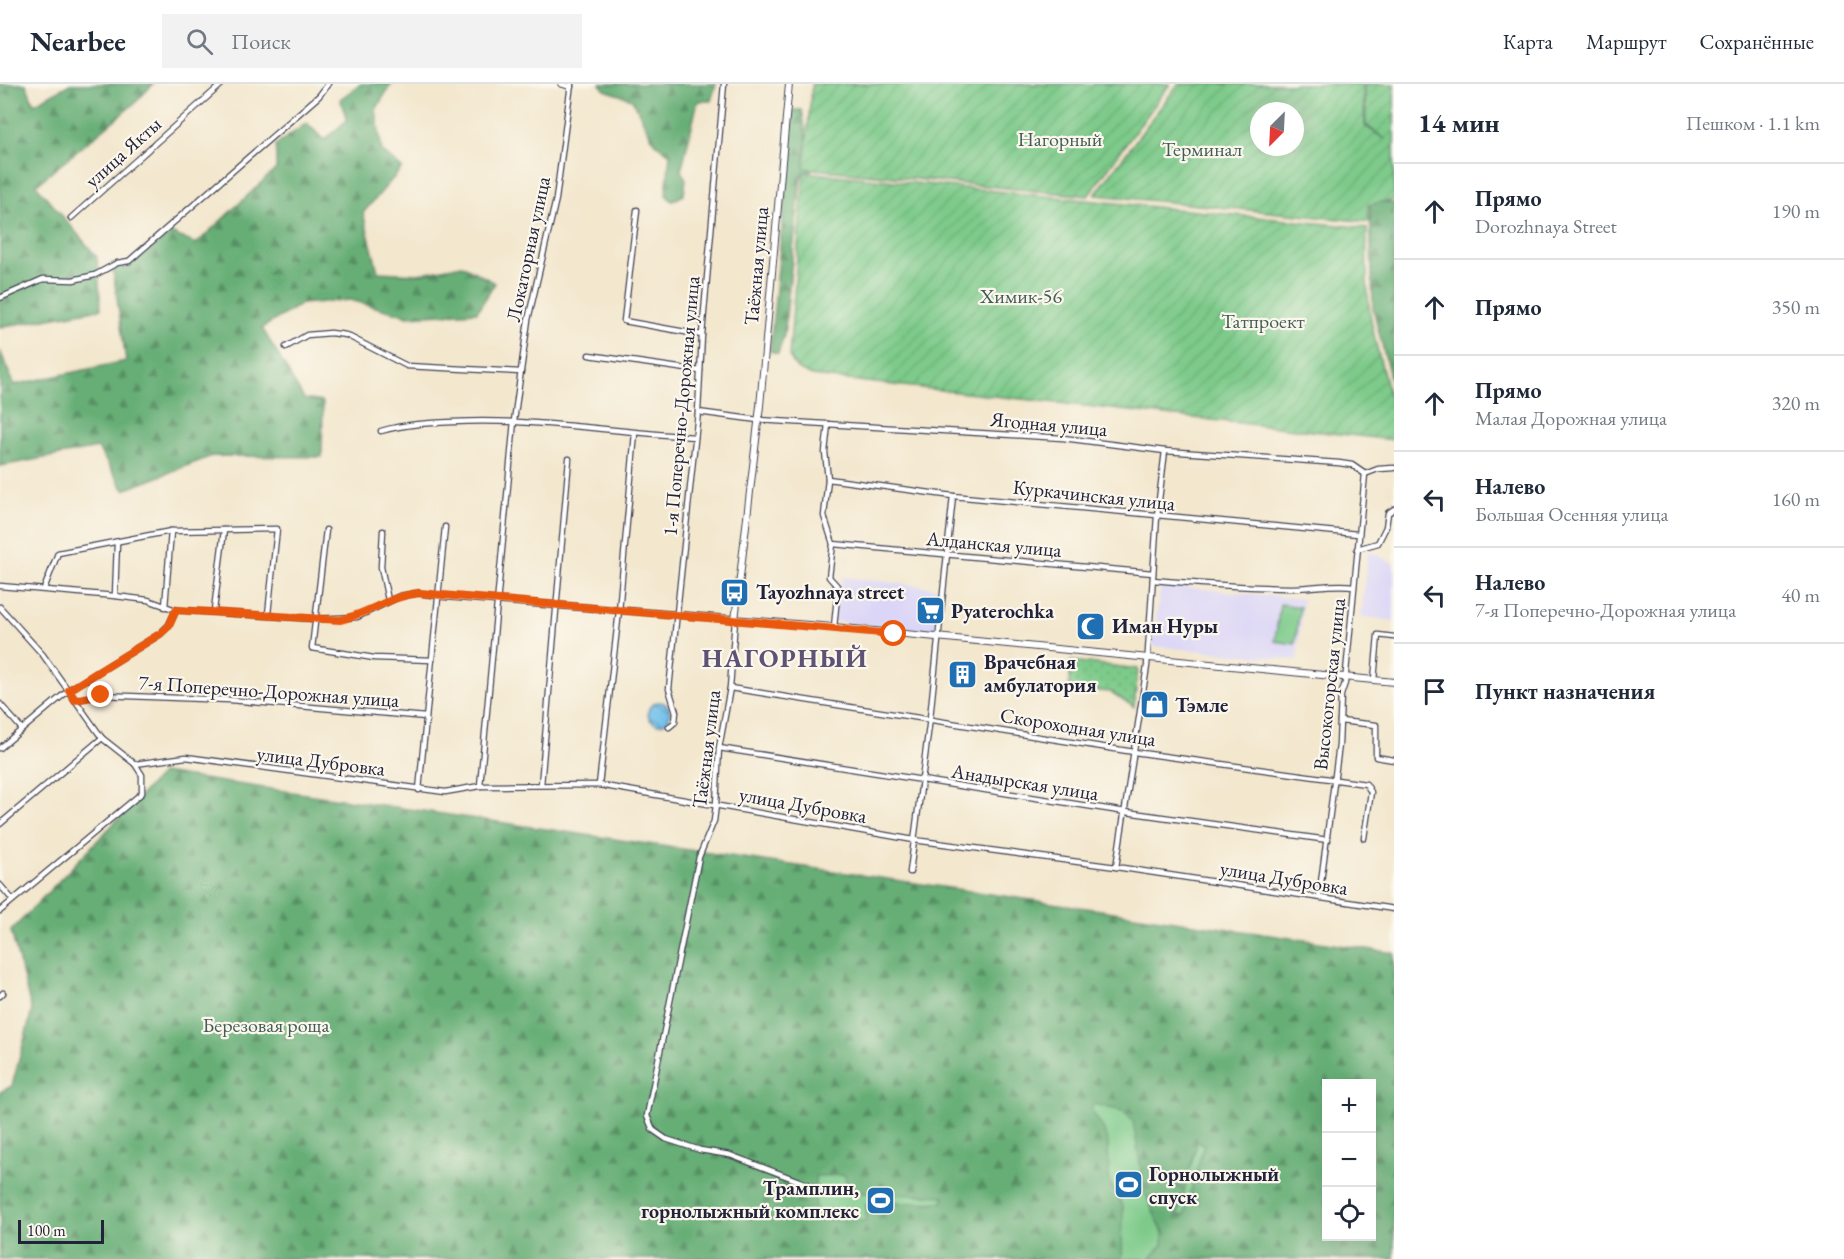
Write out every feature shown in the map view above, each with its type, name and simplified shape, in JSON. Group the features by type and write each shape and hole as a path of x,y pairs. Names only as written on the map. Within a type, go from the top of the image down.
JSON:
{"street":[{"name":"улица Якты","path":"71,218 222,84"},
{"path":"0,298 43,279 73,280 95,275 117,263 129,261 319,96 328,84"},
{"path":"561,84 571,86"},
{"name":"1-я Поперечно-Дорожная улица","path":"669,727 675,722 676,712 669,688 698,412 702,335 724,84"},
{"name":"Таёжная улица","path":"789,84 758,420 735,620 730,688 719,748 714,821 699,857 647,1116 653,1130 666,1139 699,1150 730,1155 816,1187"},
{"name":"Локаторная улица","path":"480,786 514,421 528,320 556,199 571,86"},
{"path":"637,210 624,321 702,335"},
{"path":"286,346 307,335 331,333 346,335 407,366 522,372"},
{"path":"589,355 700,371"},
{"name":"Ягодная улица","path":"698,412 758,420 1063,438 1165,451 1339,463 1352,465 1365,474"},
{"path":"381,431 404,424 514,421 575,424 635,433 695,437"},
{"path":"828,424 825,452 828,479 824,516 832,544 829,577 838,587 834,627"},
{"path":"599,785 619,611 635,433"},
{"path":"1116,867 1148,659 1157,516 1165,451"},
{"path":"541,785 569,459"},
{"path":"1365,474 1378,469 1394,468"},
{"name":"Высокогорская улица","path":"1319,897 1340,745 1340,721 1365,474"},
{"name":"Куркачинская улица","path":"828,479 952,496 1358,534"},
{"path":"910,872 930,718 948,555 952,496"},
{"path":"1357,549 1378,543 1386,527 1388,513 1394,509"},
{"path":"419,790 445,527"},
{"path":"44,589 58,553 171,531 277,529 268,614"},
{"path":"214,610 224,530"},
{"path":"326,530 312,648 374,658 432,660"},
{"path":"165,607 171,531"},
{"path":"383,531 381,567 388,600"},
{"path":"115,596 117,543"},
{"name":"Алданская улица","path":"832,544 1153,573"},
{"path":"1154,580 1236,587 1318,588 1334,584 1354,586"},
{"path":"0,586 148,600 176,610 214,610 316,619 357,616 388,600 419,593 498,602 834,627 1394,682"},
{"path":"0,607 43,655 102,738 135,764 142,775 142,793 0,911"},
{"path":"0,748 69,690 160,634 169,626 176,610"},
{"path":"1374,680 1378,634 1394,637"},
{"name":"Скороходная улица","path":"730,688 1134,752 1369,786 1371,792 1364,838"},
{"name":"7-я Поперечно-Дорожная улица","path":"75,700 101,695 230,700 426,717"},
{"path":"0,704 22,729"},
{"path":"1340,721 1376,725 1376,757 1394,760"},
{"path":"0,824 102,738"},
{"name":"Анадырская улица","path":"719,748 1126,812 1328,840"},
{"name":"улица Дубровка","path":"135,764 186,757 445,792 480,786 599,785 914,840 1116,867 1394,909"},
{"path":"0,885 12,899"}],"shaded area":[{"path":"1368,550 1394,564 1394,621 1361,616"},
{"path":"842,577 940,588 935,633 833,621 837,586 841,586"},
{"path":"1161,585 1303,599 1297,660 1152,646"}],"green space":[{"path":"0,84 26,84 34,104 70,84 153,84 135,103 36,185 97,257 101,309 0,327"},
{"path":"361,84 391,84 376,110 382,151 402,168 363,213 378,272 418,274 462,265 495,283 477,312 408,316 350,300 301,304 262,328 304,399 323,402 322,457 212,456 124,490 98,448 0,466 0,350 14,385 126,361 112,263 126,269 171,233 196,244 276,169 276,145 307,123 324,140 347,120 340,99"},
{"path":"600,84 716,84 711,101 698,101 681,171 686,179 684,195 672,201 666,195 670,154 654,142 632,99 605,90"},
{"name":"Нагорный","path":"812,84 1170,84 1088,196 804,168"},
{"name":"Терминал","path":"1178,84 1363,84 1365,126 1385,139 1366,125 1365,84 1394,84 1394,200 1368,205 1369,222 1095,195"},
{"path":"793,110 802,110 807,142 818,166 801,176 784,335 778,354 770,351"},
{"path":"804,172 1367,228 1369,305 1389,397 1394,440 812,376 797,369 789,356"},
{"path":"1370,201 1394,203 1394,393 1373,308"},
{"path":"1280,604 1300,607 1295,644 1275,641"},
{"path":"1071,661 1138,669 1134,707 1111,692 1069,688"},
{"name":"Березовая роща","path":"162,773 1394,953 1394,1259 0,1259 0,1092 12,1086 32,1011 11,931"},
{"name":"Горнолыжный спуск","path":"1093,1104 1123,1111 1133,1121 1145,1193 1163,1233 1163,1245 1150,1259 1122,1259 1123,1206 1109,1180 1108,1143 1103,1128 1091,1110"},
{"path":"1197,1142 1204,1144 1184,1216 1178,1214"},
{"name":"Трамплин, горнолыжный комплекс","path":"845,1175 847,1192 944,1196 944,1202 866,1204 866,1221 815,1219 815,1176"}],"water":[{"path":"659,702 667,705 670,713 667,721 659,724 651,721 648,713 651,705"}],"place":[{"name":"Tayozhnaya street","path":"735,592"},
{"name":"Pyaterochka","path":"930,611"},
{"name":"Иман Нуры","path":"1091,626"},
{"name":"Врачебная амбулатория","path":"963,674"},
{"name":"Тэмле","path":"1154,705"},
{"name":"Горнолыжный спуск","path":"1128,1185"},
{"name":"Трамплин, горнолыжный комплекс","path":"880,1200"}],"district":[{"name":"НАГОРНЫЙ","path":"785,658"}],"route":[{"path":"101,695 75,700 69,690 160,634 169,626 176,610 214,610 340,620 357,616 388,600 419,593 498,602 834,627 894,634"}],"park label":[{"name":"Химик-56","path":"1021,296"},
{"name":"Татпроект","path":"1263,321"}]}
